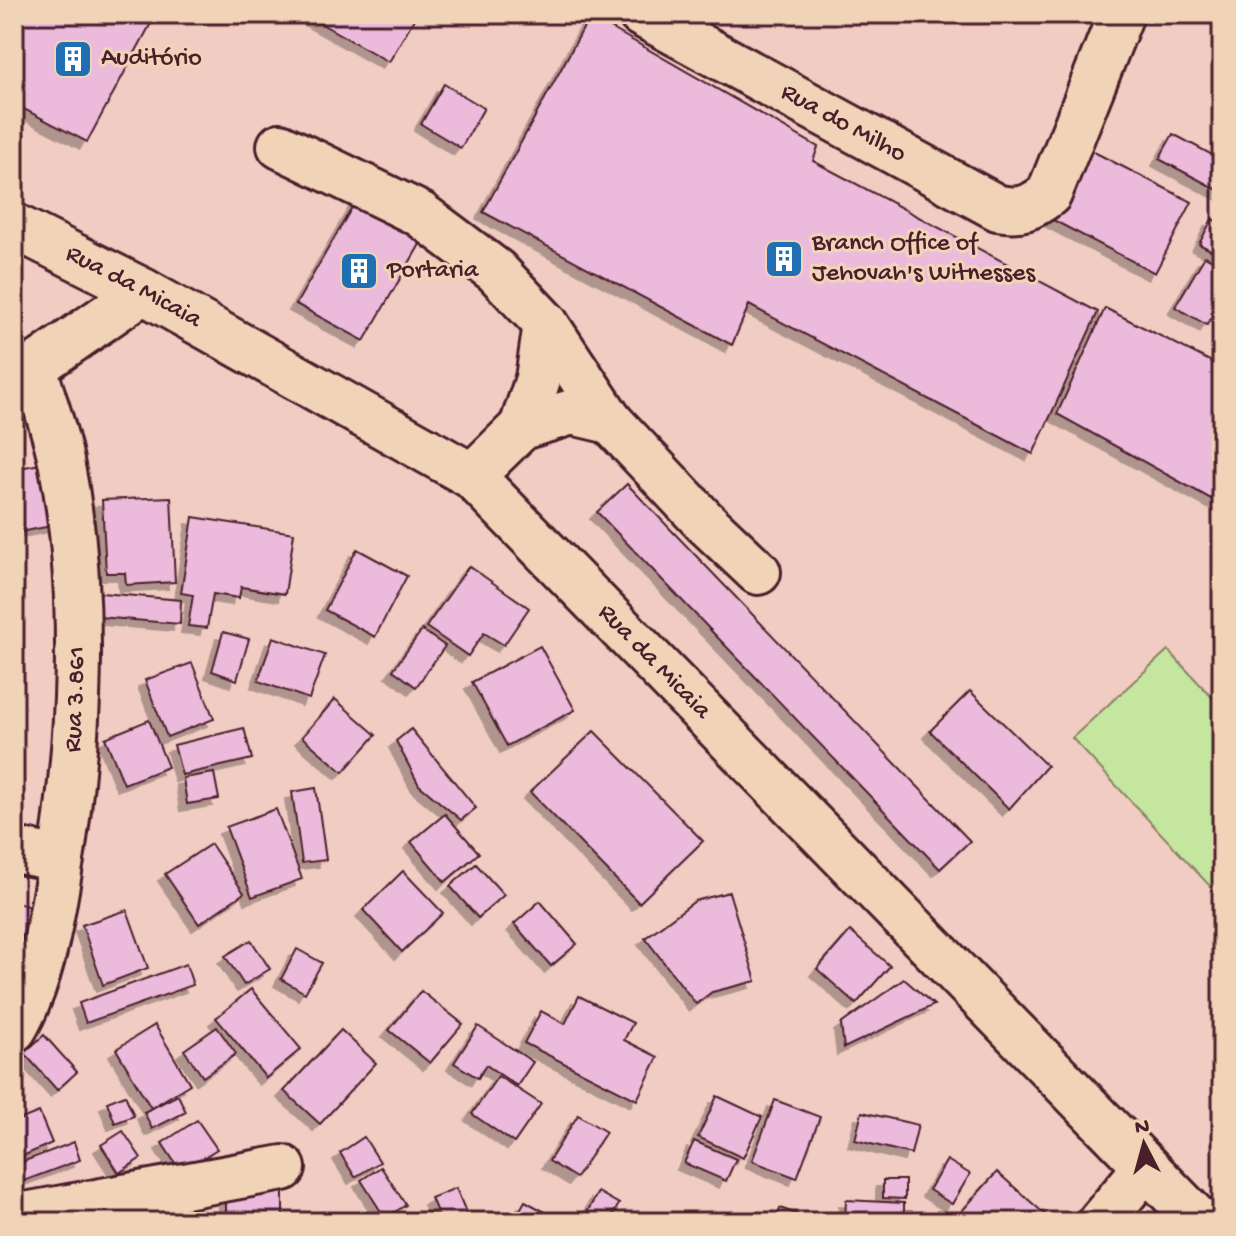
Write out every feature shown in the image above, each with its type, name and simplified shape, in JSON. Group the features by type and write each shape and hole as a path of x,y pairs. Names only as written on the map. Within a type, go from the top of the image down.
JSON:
{"street":[{"name":"Rua do Milho","path":"641,14 998,208 1017,211 1032,207 1049,194 1121,14"},
{"path":"280,146 420,214 496,271 546,324 610,421 704,521 758,572"},
{"name":"Rua da Micaia","path":"14,226 143,291 472,476 1200,1222"},
{"path":"24,374 143,291"},
{"path":"472,476 522,427 538,379 546,324"},
{"name":"Rua 3.861","path":"14,1029 24,1012 49,930 78,718 76,575 61,461 24,374"},
{"path":"522,427 572,412 610,421"},
{"path":"14,850 61,859"},
{"path":"14,1217 283,1168"},
{"path":"1100,1222 1145,1168"}],"green space":[{"path":"1168,650 1222,708 1222,899 1072,738"}],"building":[{"name":"Auditório","path":"14,14 156,14 87,142 14,104"},
{"path":"304,14 417,14 389,62"},
{"name":"Branch Office of Jehovah's Witnesses","path":"590,16 818,147 813,161 1098,312 1033,454 749,305 732,345 483,212"},
{"path":"444,84 484,108 461,148 421,124"},
{"path":"1173,134 1222,160 1222,192 1159,159"},
{"path":"1090,150 1192,202 1155,273 1053,220"},
{"name":"Portaria","path":"358,197 423,239 364,341 296,304"},
{"path":"1212,219 1222,224 1222,256 1199,244"},
{"path":"1205,256 1222,265 1222,298 1207,325 1175,307"},
{"path":"1105,308 1222,367 1222,505 1057,414"},
{"path":"46,463 57,525 14,533 14,469"},
{"path":"627,484 970,841 940,869 597,512"},
{"path":"171,497 175,582 126,585 125,573 106,573 102,500"},
{"path":"193,517 294,533 285,594 241,587 239,598 213,594 207,628 188,626 193,595 181,593"},
{"path":"357,549 407,576 375,637 325,610"},
{"path":"469,566 529,608 504,645 484,633 468,656 426,627"},
{"path":"14,578 21,620 14,622"},
{"path":"90,592 181,600 180,624 88,616"},
{"path":"422,630 445,646 416,687 393,670"},
{"path":"223,632 249,639 237,680 212,671"},
{"path":"273,637 325,655 309,699 258,681"},
{"path":"540,646 575,710 507,746 472,682"},
{"path":"192,663 214,719 167,737 145,680"},
{"path":"970,691 1047,766 1009,809 930,731"},
{"path":"335,699 376,735 343,772 302,737"},
{"path":"149,720 168,767 124,784 105,738"},
{"path":"244,728 252,759 182,775 174,745"},
{"path":"411,729 476,808 461,820 419,785 396,741"},
{"path":"594,731 703,841 639,903 530,792"},
{"path":"214,773 219,799 187,804 183,778"},
{"path":"316,788 326,860 302,863 292,792"},
{"path":"276,809 302,879 252,897 226,827"},
{"path":"445,814 479,853 445,882 411,842"},
{"path":"211,844 244,893 199,924 165,874"},
{"path":"476,864 504,895 478,918 450,886"},
{"path":"403,871 443,913 402,952 363,910"},
{"path":"729,892 756,981 712,992 696,1004 645,938 695,901"},
{"path":"14,901 44,913 14,986"},
{"path":"540,901 577,944 551,966 514,924"},
{"path":"127,910 148,968 103,985 82,925"},
{"path":"850,931 890,966 856,1004 817,969"},
{"path":"251,940 270,969 244,985 225,956"},
{"path":"297,949 322,963 305,993 281,979"},
{"path":"186,964 193,985 86,1023 79,1003"},
{"path":"904,979 934,1005 844,1048 841,1024"},
{"path":"251,989 301,1049 266,1078 216,1018"},
{"path":"421,991 463,1024 430,1063 389,1030"},
{"path":"579,996 633,1023 624,1040 658,1057 637,1100 524,1043 541,1011 565,1024"},
{"path":"155,1025 190,1084 151,1108 116,1049"},
{"path":"478,1026 533,1062 517,1086 486,1065 478,1078 454,1063"},
{"path":"217,1027 236,1054 203,1077 184,1050"},
{"path":"341,1030 376,1063 320,1124 284,1091"},
{"path":"44,1035 77,1072 57,1090 24,1053"},
{"path":"498,1076 541,1104 514,1143 472,1114"},
{"path":"125,1095 134,1116 115,1123 107,1102"},
{"path":"178,1095 186,1112 152,1129 144,1112"},
{"path":"717,1096 762,1117 743,1158 698,1137"},
{"path":"775,1100 820,1117 797,1178 752,1161"},
{"path":"39,1112 52,1143 14,1160 14,1122"},
{"path":"862,1112 918,1125 911,1154 855,1140"},
{"path":"578,1115 606,1132 576,1178 549,1161"},
{"path":"197,1120 217,1149 181,1172 162,1143"},
{"path":"123,1131 141,1158 119,1173 101,1145"},
{"path":"364,1137 380,1162 355,1177 340,1153"},
{"path":"694,1141 736,1159 726,1181 684,1163"},
{"path":"74,1142 80,1160 21,1182 14,1165"},
{"path":"947,1160 970,1174 952,1204 929,1190"},
{"path":"381,1167 406,1205 385,1218 361,1180"},
{"path":"997,1172 1047,1216 1042,1222 952,1222"},
{"path":"226,1180 283,1180 283,1222 226,1222"},
{"path":"883,1180 905,1180 905,1199 883,1198"},
{"path":"456,1188 470,1222 441,1222 431,1198"},
{"path":"598,1192 619,1204 609,1222 590,1222 584,1218"},
{"path":"846,1200 904,1203 904,1222 845,1222"},
{"path":"525,1201 563,1222 513,1222"},
{"path":"780,1208 818,1222 775,1222"}],"place":[{"name":"Auditório","path":"73,59"},
{"name":"Branch Office of Jehovah's Witnesses","path":"784,259"},
{"name":"Portaria","path":"359,271"}]}
